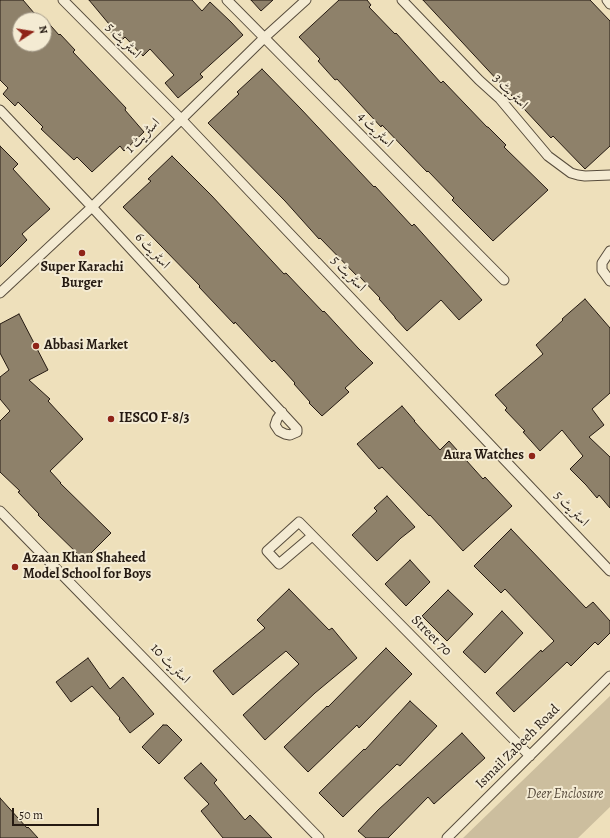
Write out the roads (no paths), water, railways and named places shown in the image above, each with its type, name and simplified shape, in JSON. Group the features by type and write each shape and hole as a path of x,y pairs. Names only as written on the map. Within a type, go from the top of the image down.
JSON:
{"street":[{"name":"اسٹریٹ 5","path":"63,0 181,119 610,571"},
{"name":"اسٹریٹ 4","path":"227,0 504,280"},
{"name":"اسٹریٹ 1","path":"0,292 92,207 264,38 306,0"},
{"name":"اسٹریٹ 3","path":"402,0 479,80 500,99 548,156 571,173 578,175 610,175"},
{"path":"606,0 610,4"},
{"name":"اسٹریٹ 6","path":"0,110 282,412"},
{"path":"610,251 602,263 602,270 610,281"},
{"name":"اسٹریٹ 10","path":"0,510 319,838"},
{"name":"Street 70","path":"312,536 279,564 267,551 299,522 530,756"},
{"name":"Ismail Zabeeh Road","path":"446,838 610,676"}],"place":[{"name":"Super Karachi Burger","path":"82,253"},
{"name":"Abbasi Market","path":"36,346"},
{"name":"IESCO F-8/3","path":"111,419"},
{"name":"Aura Watches","path":"532,456"},
{"name":"Azaan Khan Shaheed Model School for Boys","path":"15,567"}],"park label":[{"name":"Deer Enclosure","path":"565,795"}]}
